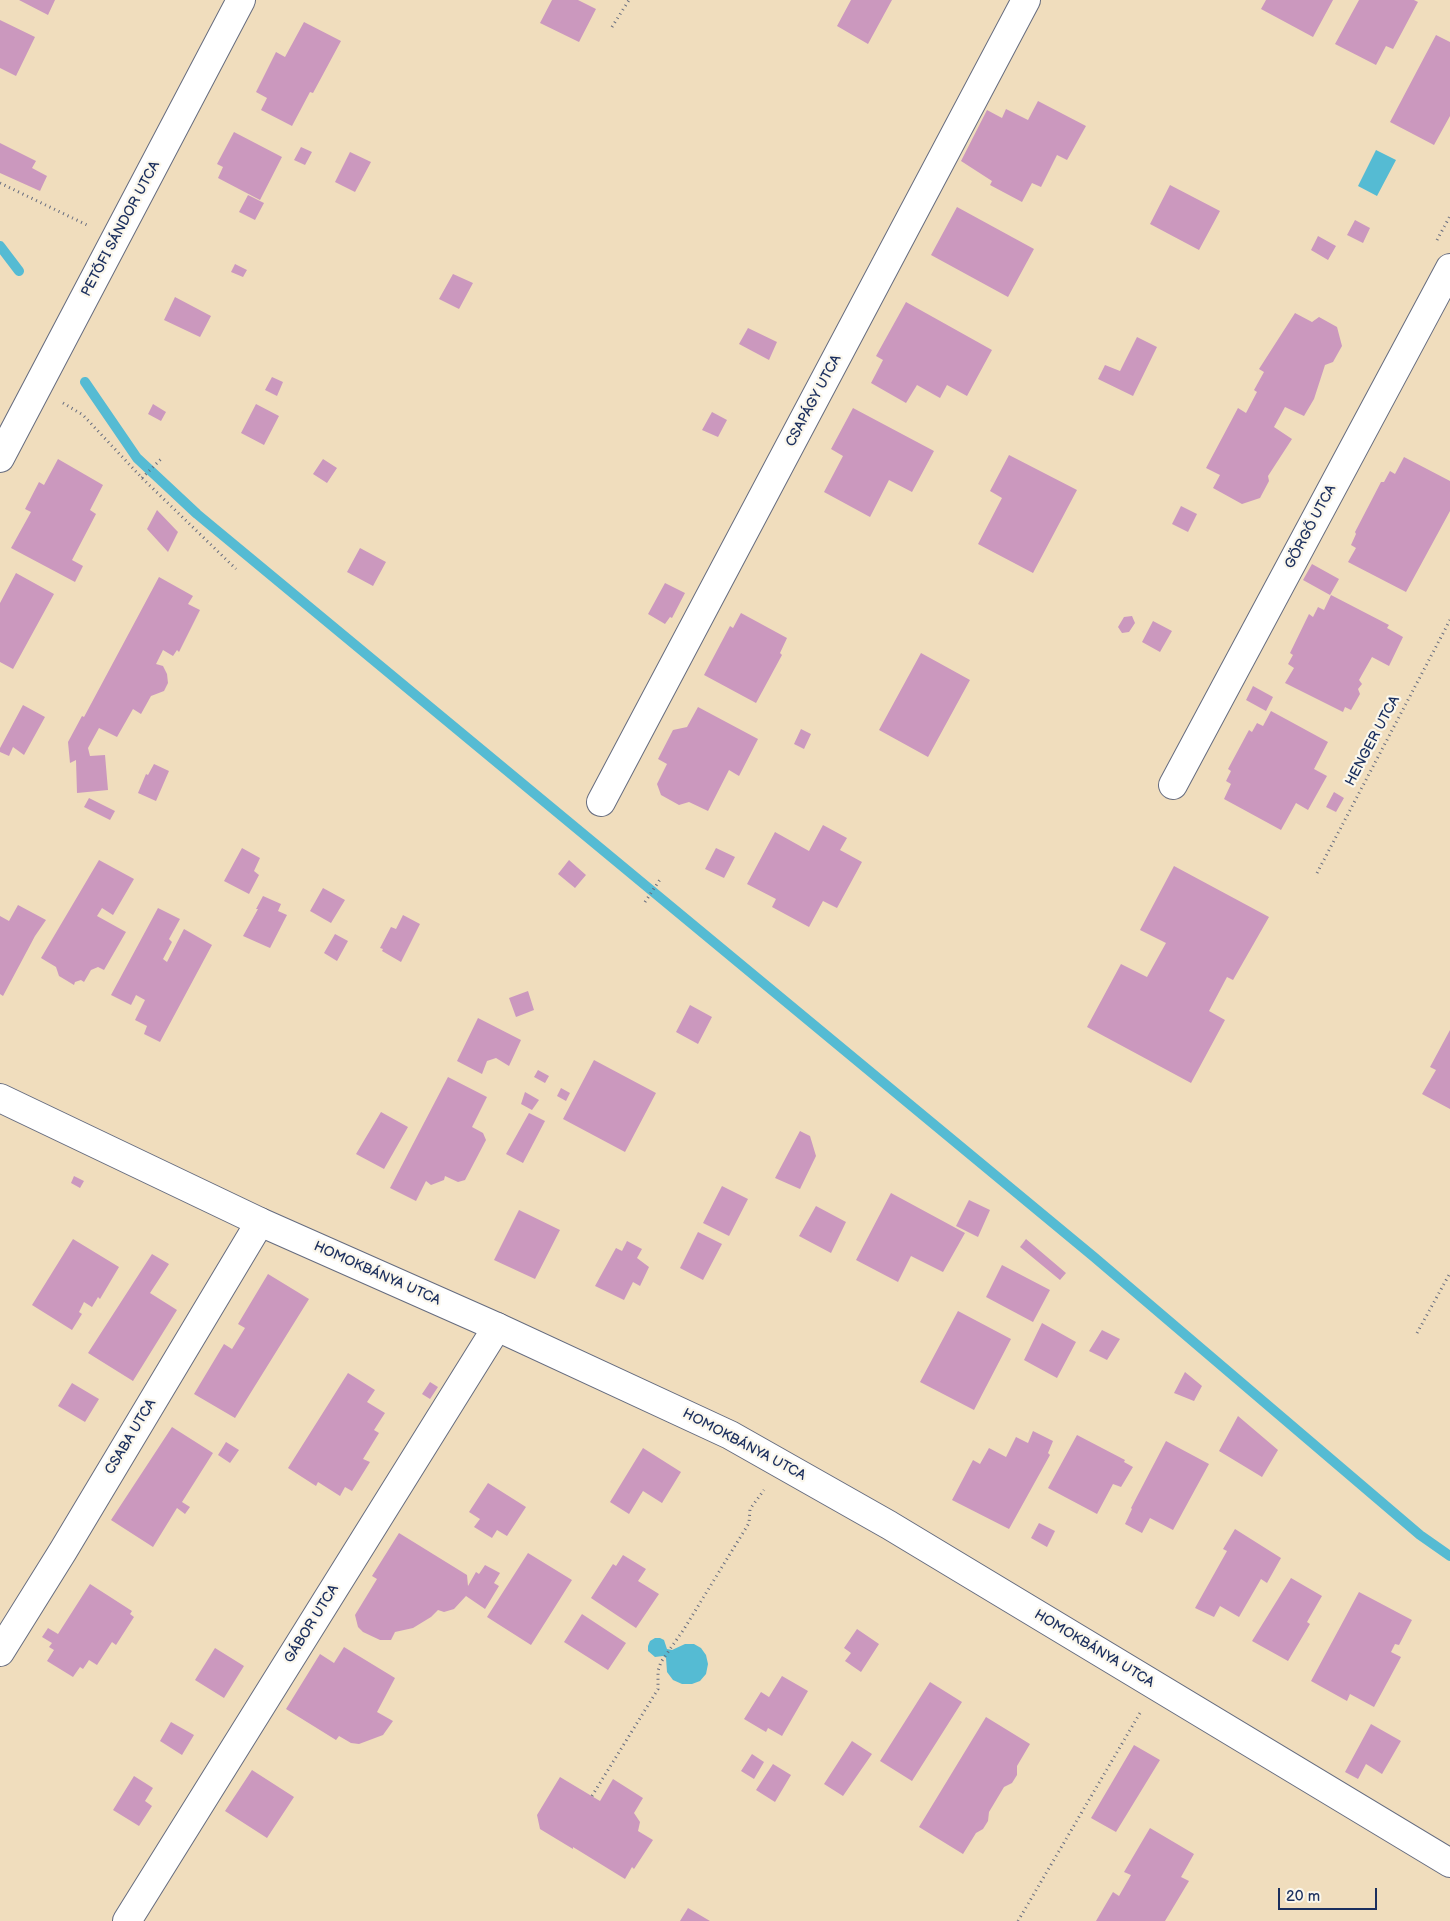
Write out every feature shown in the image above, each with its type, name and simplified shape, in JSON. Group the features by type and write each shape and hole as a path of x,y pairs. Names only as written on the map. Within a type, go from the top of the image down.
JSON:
{"street":[{"name":"PETŐFI SÁNDOR UTCA","path":"0,458 241,0"},
{"name":"CSAPÁGY UTCA","path":"601,802 1026,0"},
{"name":"GÖRGŐ UTCA","path":"1173,785 1450,268"},
{"name":"HOMOKBÁNYA UTCA","path":"0,1098 260,1222 497,1327 730,1435 889,1525 1450,1863"},
{"name":"CSABA UTCA","path":"0,1652 63,1551 260,1222"},
{"name":"GÁBOR UTCA","path":"126,1921 497,1327"}],"path":[{"path":"612,28 629,0"},
{"path":"0,183 88,226"},
{"path":"34,393 59,401 83,415 142,478 236,569"},
{"path":"142,478 161,459"},
{"name":"HENGER UTCA","path":"1317,873 1450,620"},
{"path":"645,902 661,878"},
{"path":"1417,1333 1450,1273"},
{"path":"592,1796 658,1689 658,1671 661,1662 684,1630 749,1523 750,1509 764,1490"},
{"path":"1018,1921 1155,1686"}],"water":[{"path":"1376,150 1396,160 1377,196 1358,186"},
{"path":"655,1638 664,1640 667,1649 672,1650 685,1644 694,1644 701,1648 706,1655 708,1664 706,1674 700,1681 692,1684 682,1684 673,1680 667,1672 666,1658 663,1656 655,1657 648,1651 650,1641"}],"building":[{"path":"19,0 55,0 48,15"},
{"path":"552,0 578,0 596,9 579,42 540,23"},
{"path":"851,0 892,0 868,44 837,26"},
{"path":"1266,0 1333,0 1313,37 1261,9"},
{"path":"1359,0 1414,0 1418,2 1393,49 1386,46 1376,65 1335,44"},
{"path":"0,20 35,37 16,76 0,68"},
{"path":"304,22 341,41 313,93 310,92 292,126 261,110 267,98 256,92 276,52 285,57"},
{"path":"1436,35 1450,42 1450,116 1434,145 1390,122"},
{"path":"1038,101 1086,126 1067,160 1057,155 1041,187 1032,183 1022,202 990,185 992,181 961,161 987,110 1002,118 1006,109 1028,120"},
{"path":"234,132 282,157 260,200 218,178 223,167 217,164"},
{"path":"0,143 36,161 32,168 47,176 40,191 0,173"},
{"path":"301,147 312,152 305,165 294,160"},
{"path":"350,152 371,162 355,192 335,182"},
{"path":"1170,185 1220,211 1199,250 1150,224"},
{"path":"248,195 264,203 255,220 239,212"},
{"path":"957,207 1034,249 1008,297 931,255"},
{"path":"1355,220 1370,228 1363,243 1347,235"},
{"path":"1318,236 1336,246 1328,260 1311,250"},
{"path":"235,264 247,270 243,277 231,272"},
{"path":"453,274 473,283 459,309 439,299"},
{"path":"175,297 211,316 200,337 164,320"},
{"path":"906,302 992,350 967,396 947,385 940,398 917,385 906,403 871,383 883,360 876,356"},
{"path":"1295,313 1312,322 1319,317 1337,327 1342,346 1333,362 1325,365 1314,399 1304,416 1285,407 1274,427 1292,439 1268,476 1269,481 1260,498 1242,504 1213,488 1220,475 1206,468 1238,408 1246,413 1257,392 1254,390 1264,372 1259,369"},
{"path":"748,328 777,342 769,360 739,344"},
{"path":"1137,337 1157,347 1133,396 1098,379 1105,365 1120,371"},
{"path":"272,377 283,382 277,396 265,390"},
{"path":"153,404 166,412 161,421 148,414"},
{"path":"256,404 279,416 264,445 241,433"},
{"path":"853,408 934,451 912,492 889,480 870,517 824,492 843,456 831,449"},
{"path":"712,412 727,420 718,437 702,430"},
{"path":"1009,455 1077,490 1033,573 978,544 1002,498 990,491"},
{"path":"1404,457 1450,481 1450,511 1406,592 1348,562 1356,548 1351,545 1356,534 1355,532 1381,482 1384,482 1390,471 1395,474"},
{"path":"58,459 103,485 90,510 96,514 72,560 83,566 75,582 11,548 31,512 25,509 39,482 44,485"},
{"path":"323,459 337,468 327,483 313,474"},
{"path":"1181,506 1197,514 1188,532 1172,524"},
{"path":"157,510 178,532 168,552 147,529"},
{"path":"360,548 386,562 373,586 347,572"},
{"path":"1312,564 1339,579 1330,595 1303,580"},
{"path":"16,573 54,594 13,669 0,662 0,603"},
{"path":"159,577 193,596 188,604 200,610 179,652 177,650 173,656 163,650 156,664 163,666 167,674 168,683 164,691 151,696 141,714 133,709 117,737 99,728 88,748 90,756 105,755 108,790 77,793 76,760 70,763 68,742 82,716 84,717"},
{"path":"665,583 685,593 672,618 670,617 665,624 648,614"},
{"path":"1331,595 1389,625 1387,628 1403,637 1389,666 1372,657 1359,680 1362,684 1358,689 1360,694 1351,710 1345,707 1343,712 1285,683 1294,668 1288,664 1293,655 1290,653 1309,614 1313,617 1318,607 1324,610"},
{"path":"741,613 787,638 780,653 782,655 756,703 704,675 730,626 733,628"},
{"path":"1132,616 1135,623 1129,632 1122,633 1118,627 1124,617"},
{"path":"1153,621 1172,631 1160,652 1142,642"},
{"path":"921,653 970,680 928,757 879,730"},
{"path":"1253,686 1273,697 1266,711 1246,700"},
{"path":"23,705 45,717 24,755 13,747 9,756 0,752 0,748"},
{"path":"698,707 758,739 739,776 729,770 708,811 689,802 679,805 661,795 657,784 667,764 658,759 673,730 687,727"},
{"path":"1271,711 1328,742 1314,769 1327,776 1308,810 1296,803 1281,830 1224,799 1231,784 1226,781 1231,771 1228,769 1249,730 1252,732 1257,723 1263,726"},
{"path":"801,729 811,734 804,749 794,744"},
{"path":"154,764 169,771 156,801 138,793 146,774 148,775"},
{"path":"1334,792 1344,798 1336,812 1326,807"},
{"path":"89,798 115,811 110,820 84,807"},
{"path":"823,825 847,838 840,850 862,862 837,908 823,901 809,927 772,907 776,899 747,884 775,832 809,851"},
{"path":"242,848 260,858 254,871 259,875 249,894 224,881"},
{"path":"716,848 735,857 724,878 705,869"},
{"path":"99,860 134,879 113,915 102,908 97,916 126,932 104,970 98,967 91,970 84,982 81,980 75,982 74,985 59,976 56,967 41,958"},
{"path":"569,860 586,875 575,888 558,874"},
{"path":"1174,866 1269,917 1233,980 1227,977 1209,1011 1225,1020 1191,1083 1087,1027 1121,964 1147,977 1166,943 1140,930"},
{"path":"323,888 345,900 331,923 310,911"},
{"path":"263,896 281,904 278,911 287,915 270,948 243,936"},
{"path":"18,905 46,920 35,936 3,996 0,994 0,916 9,921"},
{"path":"158,908 180,919 169,939 172,942 163,959 167,962 184,929 212,945 160,1042 144,1034 147,1026 135,1020 145,1000 136,995 131,1005 111,995"},
{"path":"403,915 420,924 401,962 380,948 391,927 396,929"},
{"path":"335,934 348,941 337,961 324,953"},
{"path":"528,991 534,1010 516,1017 509,998"},
{"path":"690,1005 712,1017 698,1044 676,1032"},
{"path":"478,1018 521,1040 509,1066 496,1058 487,1061 482,1074 457,1061"},
{"path":"1450,1030 1450,1109 1422,1094 1436,1070 1430,1067"},
{"path":"594,1060 656,1093 625,1152 563,1119"},
{"path":"538,1070 549,1076 545,1083 534,1077"},
{"path":"448,1077 487,1097 472,1127 483,1133 486,1140 465,1180 458,1182 445,1176 444,1180 431,1185 426,1181 416,1201 390,1188"},
{"path":"561,1088 570,1093 566,1101 557,1096"},
{"path":"525,1092 539,1100 532,1110 521,1104"},
{"path":"381,1112 408,1127 384,1169 356,1154"},
{"path":"529,1113 545,1121 523,1163 506,1154"},
{"path":"800,1131 810,1136 816,1156 800,1189 775,1178"},
{"path":"74,1176 84,1181 80,1188 71,1183"},
{"path":"722,1186 748,1199 729,1236 703,1223"},
{"path":"891,1193 965,1233 943,1272 911,1256 898,1282 856,1260"},
{"path":"969,1200 990,1210 978,1237 956,1226"},
{"path":"816,1206 846,1222 831,1253 799,1236"},
{"path":"519,1210 560,1230 535,1279 494,1260"},
{"path":"698,1232 722,1244 703,1280 680,1268"},
{"path":"73,1239 119,1267 100,1299 98,1297 92,1307 84,1302 79,1312 82,1314 72,1330 32,1305"},
{"path":"1026,1239 1066,1273 1060,1280 1020,1247"},
{"path":"627,1241 642,1249 637,1258 649,1267 640,1286 633,1282 624,1300 595,1286 616,1248 622,1251"},
{"path":"152,1254 169,1264 150,1293 177,1310 133,1381 88,1353"},
{"path":"1002,1265 1050,1290 1033,1322 986,1297"},
{"path":"268,1274 309,1299 235,1418 194,1394 224,1344 232,1349 245,1328 238,1324"},
{"path":"958,1311 1011,1339 974,1410 920,1382"},
{"path":"1042,1323 1076,1342 1057,1378 1024,1360"},
{"path":"1102,1330 1120,1339 1107,1360 1089,1351"},
{"path":"1185,1372 1202,1386 1194,1401 1174,1393"},
{"path":"348,1373 375,1390 367,1402 385,1413 374,1430 379,1433 363,1459 370,1462 352,1491 345,1487 340,1496 318,1482 316,1486 288,1468"},
{"path":"430,1382 438,1387 430,1399 422,1394"},
{"path":"72,1383 99,1399 85,1422 58,1406"},
{"path":"1238,1416 1278,1450 1262,1477 1219,1451"},
{"path":"172,1427 213,1453 182,1502 190,1507 185,1514 177,1508 153,1547 111,1520"},
{"path":"1033,1431 1053,1441 1048,1453 1050,1455 1009,1529 952,1500 973,1460 980,1464 989,1448 1006,1457 1016,1437 1028,1443"},
{"path":"1077,1435 1125,1460 1124,1462 1133,1467 1121,1487 1113,1484 1097,1514 1048,1488"},
{"path":"1166,1441 1209,1464 1173,1530 1150,1518 1142,1533 1125,1524 1131,1508"},
{"path":"226,1442 239,1450 230,1463 218,1455"},
{"path":"643,1448 681,1472 662,1503 643,1491 629,1514 610,1502"},
{"path":"488,1483 526,1507 507,1536 497,1530 492,1538 474,1527 480,1519 469,1512"},
{"path":"1039,1523 1055,1531 1047,1547 1031,1538"},
{"path":"1235,1529 1281,1558 1267,1583 1261,1579 1239,1617 1220,1606 1214,1617 1195,1608 1227,1551 1223,1549"},
{"path":"399,1533 467,1575 468,1586 476,1572 479,1574 485,1565 500,1573 494,1583 499,1586 485,1609 466,1596 454,1609 444,1612 438,1610 431,1617 413,1628 395,1632 391,1640 380,1640 363,1632 358,1627 355,1615 377,1579 372,1576"},
{"path":"528,1553 572,1580 531,1645 487,1617"},
{"path":"623,1555 646,1569 638,1581 659,1594 636,1628 591,1598 613,1564 616,1566"},
{"path":"1291,1578 1322,1596 1307,1622 1310,1624 1288,1661 1252,1641"},
{"path":"90,1584 132,1611 130,1614 134,1617 116,1645 112,1642 97,1665 89,1660 83,1669 80,1667 73,1677 47,1661 54,1650 49,1647 52,1643 42,1637 48,1628 58,1634"},
{"path":"1359,1592 1412,1620 1399,1645 1395,1644 1391,1652 1401,1657 1374,1707 1350,1694 1347,1701 1311,1681"},
{"path":"582,1614 626,1643 608,1670 564,1642"},
{"path":"857,1629 879,1644 861,1672 845,1661 851,1653 844,1648"},
{"path":"344,1647 395,1678 377,1712 393,1721 383,1735 359,1744 351,1743 339,1736 336,1740 286,1709 320,1654 334,1663"},
{"path":"215,1648 244,1666 224,1698 195,1680"},
{"path":"782,1676 808,1691 782,1736 768,1728 766,1732 744,1719 761,1692 769,1697"},
{"path":"930,1682 962,1702 912,1781 880,1761"},
{"path":"986,1717 1030,1744 1017,1766 1017,1775 1012,1783 1004,1787 989,1812 988,1821 983,1829 976,1833 963,1854 919,1827"},
{"path":"171,1722 194,1735 182,1755 160,1741"},
{"path":"1371,1724 1401,1741 1382,1774 1366,1764 1358,1779 1345,1772"},
{"path":"852,1741 872,1754 843,1796 824,1784"},
{"path":"1134,1745 1160,1760 1116,1832 1091,1818"},
{"path":"752,1754 764,1762 754,1779 741,1771"},
{"path":"773,1764 791,1775 775,1802 756,1790"},
{"path":"252,1770 294,1797 267,1838 225,1811"},
{"path":"134,1776 153,1788 145,1801 152,1806 139,1826 113,1810"},
{"path":"560,1777 600,1801 613,1779 643,1798 634,1813 640,1822 638,1831 653,1840 625,1879 540,1829 537,1815"},
{"path":"1150,1828 1194,1854 1181,1877 1189,1881 1165,1921 1096,1921 1113,1892 1119,1896 1131,1875 1124,1872"},
{"path":"688,1908 710,1921 680,1921"}],"waterway":[{"path":"0,246 19,271"},
{"path":"85,382 137,458 197,514 1094,1257 1420,1535 1450,1556"}]}
